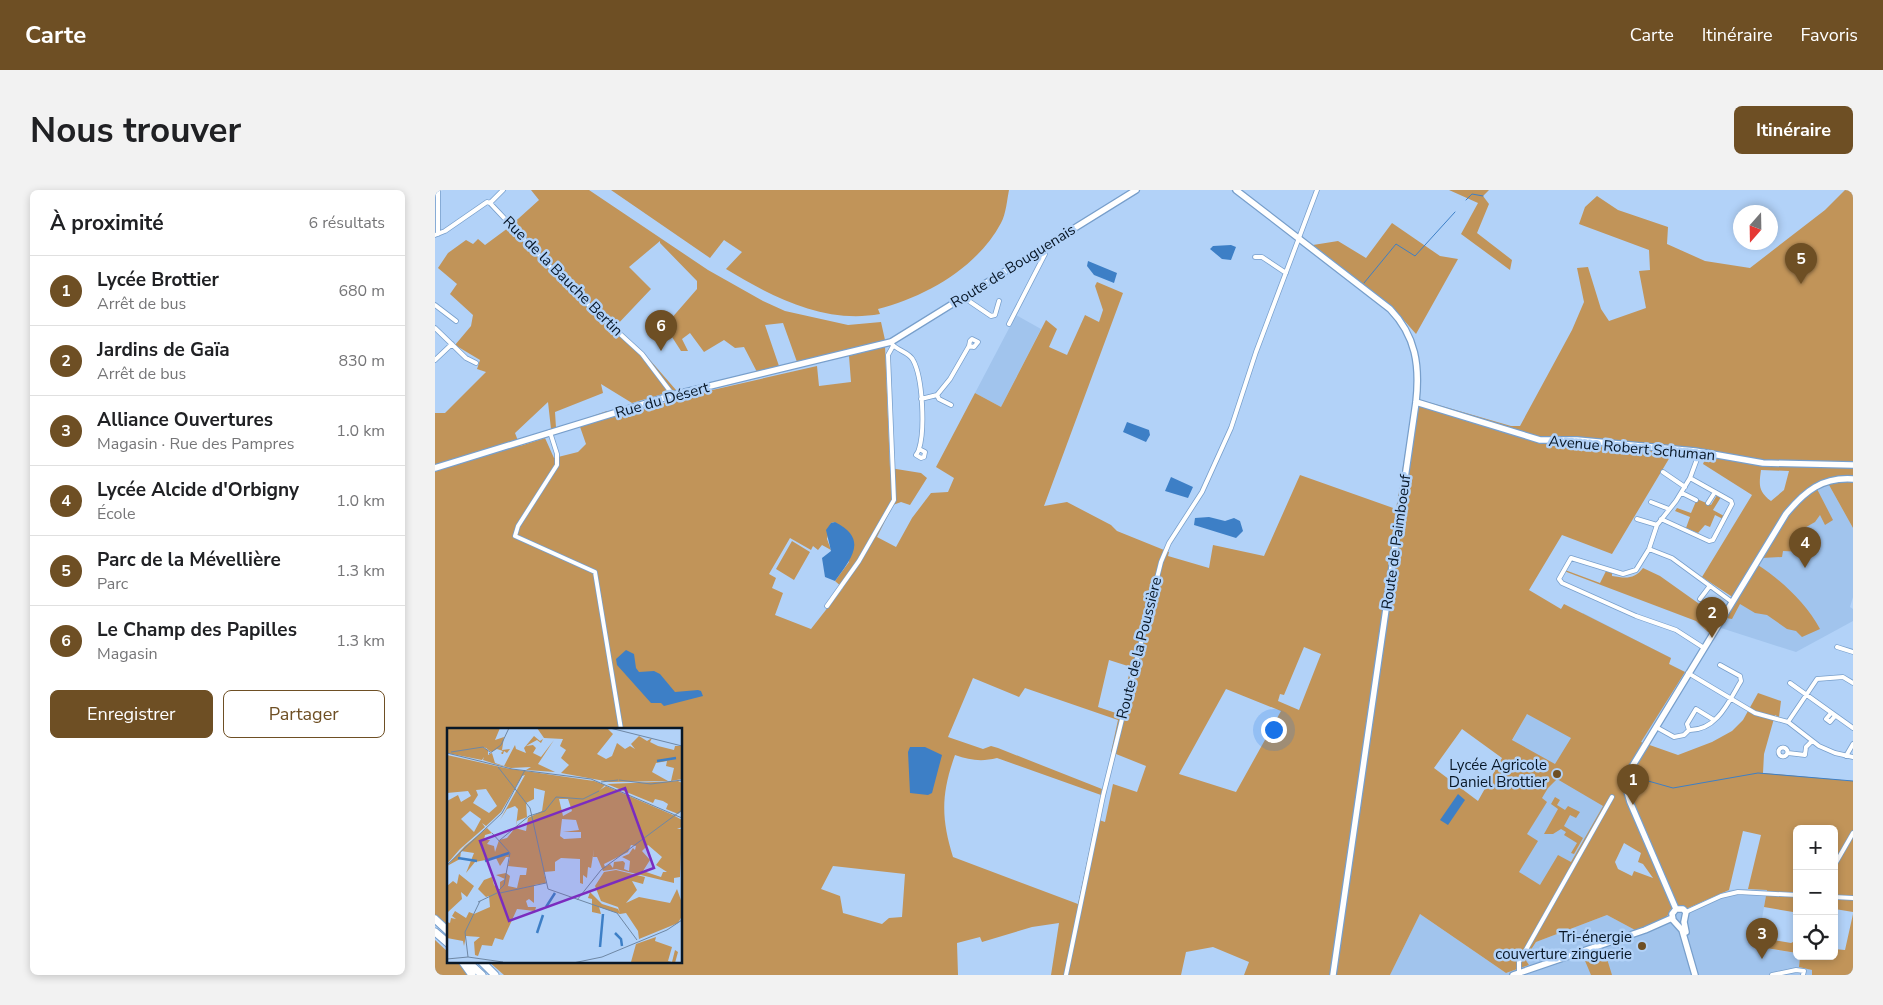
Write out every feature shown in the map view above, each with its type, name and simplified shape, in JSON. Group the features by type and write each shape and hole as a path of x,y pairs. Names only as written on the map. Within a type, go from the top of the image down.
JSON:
{"highway":[{"path":"435,919 447,930"},
{"path":"435,932 447,942"},
{"path":"463,962 472,975"},
{"path":"468,962 482,975"},
{"path":"482,962 495,975"}],"street":[{"path":"436,235 438,190"},
{"name":"Rue de la Bauche Bertin","path":"436,235 445,231 487,202 490,203 503,190"},
{"name":"Route de Bouguenais","path":"892,344 963,297 1135,190"},
{"name":"Route de Paimboeuf","path":"1236,190 1382,301 1403,324 1412,340 1417,357 1416,402 1333,975"},
{"path":"1300,239 1317,190"},
{"name":"Rue de la Bauche Bertin","path":"490,203 571,289 642,354 673,395"},
{"name":"Route de la Poussière","path":"1067,975 1104,792 1161,562 1169,544 1202,492 1238,411 1261,339 1300,239"},
{"path":"1009,324 1045,254 1043,248"},
{"path":"1255,257 1262,257 1286,273"},
{"path":"963,297 991,316 995,315 999,301"},
{"path":"436,307 456,322"},
{"path":"435,328 466,358 477,363"},
{"path":"435,360 452,344"},
{"path":"827,606 865,552 894,500 888,355 892,344 914,361 921,400 922,425 919,449"},
{"name":"Rue du Désert","path":"435,468 673,395 892,344"},
{"path":"921,400 937,394 950,378 969,346"},
{"path":"937,394 939,399 951,405"},
{"name":"Avenue Robert Schuman","path":"1416,402 1541,440 1577,440 1700,451 1763,463 1853,465"},
{"path":"550,432 557,454 557,465 518,526 515,536 595,572 621,728"},
{"path":"1700,451 1682,493 1657,525 1649,549 1642,563 1633,573 1623,574 1571,558 1567,561 1559,579 1636,616 1676,630 1703,648"},
{"path":"1663,472 1685,487"},
{"path":"1661,519 1709,541 1713,540 1732,504 1731,501 1690,478"},
{"path":"1676,908 1630,802 1626,788 1629,770 1780,522 1793,506 1817,484 1831,480 1853,479"},
{"path":"1708,503 1715,492"},
{"path":"1682,493 1696,500"},
{"path":"1651,502 1669,509"},
{"path":"1637,519 1657,525"},
{"path":"1649,549 1672,558 1709,587 1732,602"},
{"path":"1701,599 1709,587"},
{"path":"1837,647 1853,652"},
{"path":"1656,727 1674,737 1684,735 1689,730 1698,729 1721,716 1741,681 1739,676 1720,665"},
{"path":"1689,673 1755,713 1788,722 1827,750 1853,757"},
{"path":"1788,722 1807,695 1813,682 1820,678 1843,677 1853,682"},
{"path":"1790,683 1853,727"},
{"path":"1689,730 1687,724 1696,709 1714,720"},
{"path":"1831,713 1826,719 1830,722 1835,716"},
{"path":"1788,753 1805,755 1806,747 1812,741"},
{"path":"1846,756 1853,744"},
{"path":"1612,797 1519,962 1516,974 1530,972 1674,920 1684,922"},
{"path":"1838,859 1853,833"},
{"path":"1686,912 1721,896 1739,892 1793,895"},
{"path":"1838,897 1853,898"},
{"path":"1676,908 1681,908 1686,912"},
{"path":"1676,908 1672,914 1682,930 1697,975"},
{"path":"1686,912 1684,922 1697,975"},
{"path":"1772,975 1796,970 1805,971 1803,975"}],"shaded area":[{"path":"531,190 589,190 708,270 763,301 785,311 848,325 881,322 885,340 797,362 783,323 765,325 779,366 757,372 744,347 735,348 724,340 704,352 690,333 682,339 688,351 681,351 672,337 663,328 697,289 697,281 660,241 629,267 651,289 615,327 643,352 676,390 632,403 601,384 603,393 555,412 556,428 551,429 548,402 515,433 520,446 545,438 554,458 578,452 586,444 578,421 607,411 610,418 708,391 817,366 819,386 851,382 849,356 885,346 890,468 921,473 927,478 910,505 901,502 893,505 877,537 896,547 912,518 931,493 948,492 954,478 936,467 975,393 1001,407 1046,320 1057,329 1049,347 1067,355 1085,315 1099,322 1103,310 1095,286 1097,282 1123,293 1044,506 1067,502 1111,525 1117,531 1169,552 1168,556 1209,568 1213,545 1264,556 1300,475 1396,509 1414,398 1511,426 1520,426 1572,330 1584,302 1577,268 1588,267 1601,309 1609,321 1646,308 1639,271 1650,270 1649,250 1579,224 1585,207 1597,196 1618,210 1668,227 1667,244 1705,261 1750,268 1773,250 1778,250 1778,246 1825,210 1845,190 1853,190 1853,528 1829,485 1817,489 1833,520 1825,525 1820,515 1815,522 1801,530 1808,546 1806,552 1783,551 1782,557 1762,558 1758,565 1793,593 1808,610 1820,629 1802,637 1796,631 1787,629 1767,615 1755,613 1740,604 1732,619 1726,618 1737,600 1702,577 1752,495 1703,464 1706,457 1673,452 1612,554 1562,535 1529,590 1561,609 1564,604 1671,658 1669,664 1685,672 1641,742 1678,755 1712,742 1732,731 1743,720 1758,693 1781,701 1779,717 1775,715 1764,754 1763,773 1853,781 1853,912 1838,910 1838,825 1793,825 1793,912 1764,907 1767,890 1748,889 1761,835 1743,831 1729,890 1688,908 1679,906 1670,910 1661,922 1635,930 1607,915 1536,942 1525,959 1529,965 1506,973 1420,914 1390,975 1244,975 1249,962 1213,947 1186,952 1181,975 1051,975 1059,923 1032,927 982,942 980,937 957,943 958,975 504,975 489,962 683,962 683,728 447,728 447,926 435,915 435,413 445,413 486,372 477,369 480,360 455,345 471,326 473,315 450,294 457,284 438,268 448,253 466,240 473,244 478,239 485,245 508,228 539,200","holes":["1761,470 1789,471 1784,490 1771,501 1762,491 1760,484","835,522 849,562 835,581 843,588 811,629 775,615 783,593 772,588 776,578 769,574 790,538 811,550 813,546 818,550 822,545 831,550 827,539 831,523","1304,647 1321,654 1299,710 1278,701 1280,694 1284,695","1109,660 1131,667 1119,714 1098,707","973,678 1019,697 1025,688 1118,720 1111,752 1146,766 1137,792 1113,784 1105,822 1096,819 1078,904 953,857 946,830 944,806 947,782 955,755 976,760 997,758 1101,795 1102,789 998,748 991,746 983,749 948,737","1226,689 1281,711 1236,792 1179,774","1527,714 1571,738 1555,764 1512,740","1462,729 1502,758 1478,801 1434,768","1557,779 1603,806 1571,862 1558,855 1540,885 1519,872 1538,841 1527,834 1547,802 1542,798","1624,843 1641,853 1638,862 1643,864 1653,878 1634,871 1632,876 1618,869 1615,862","833,866 905,874 902,917 889,918 882,924 843,913 840,896 821,889"]},
{"path":"611,190 1009,190 1001,223 991,239 964,267 914,297 878,309 880,314 859,316 819,312 799,306 762,289 726,269 742,252 724,240 710,258"},
{"path":"1449,190 1489,190 1483,196 1489,204 1477,233 1512,260 1510,270 1461,234 1478,203"},
{"path":"1392,223 1440,256 1458,259 1416,334 1394,309 1313,245 1338,241 1366,258"},
{"path":"1016,315 1041,329 1001,407 975,393"},
{"path":"1829,485 1853,528 1853,597 1850,607 1853,609 1853,621 1796,652 1721,628 1781,526 1816,489"},
{"path":"1717,495 1721,497 1713,510 1724,516 1723,519 1715,515 1710,527 1705,525 1698,533 1686,528 1690,517 1675,511 1677,508 1691,513 1697,499 1711,505"},
{"path":"792,541 810,552 794,580 776,569"},
{"path":"1643,568 1660,576 1705,608 1701,619 1714,624 1708,632 1696,621 1564,571 1600,583 1606,571 1612,573 1612,576 1629,577 1636,575"},
{"name":"Lycée Agricole Daniel Brottier","path":"1583,613 1671,658 1669,664 1685,672 1611,792 1547,906 1449,854"},
{"path":"1555,797 1560,800 1557,805 1565,810 1568,806 1580,812 1576,818 1570,815 1564,826 1583,838 1574,854 1571,853 1577,843 1564,835 1566,832 1561,829 1553,834 1544,834 1558,809 1551,804"},
{"path":"1729,890 1767,890 1757,947 1793,952 1793,960 1800,960 1799,967 1813,970 1812,975 1390,975 1420,914 1506,973 1529,965 1525,960 1536,942 1607,915 1635,930 1679,906 1706,901"},
{"path":"1853,914 1853,975 1812,975 1812,970 1799,967 1800,960 1838,960 1838,949 1845,950"},
{"path":"1767,939 1793,942 1793,952 1766,948"},
{"path":"435,940 447,951 447,962 459,962 467,975 435,975"},
{"path":"1604,949 1612,975 1591,975 1583,956"}],"water":[{"path":"1231,245 1236,247 1231,260 1222,259 1210,249 1213,246"},
{"path":"1088,261 1117,273 1114,283 1094,275 1087,266"},
{"path":"1127,422 1149,430 1150,435 1146,442 1123,432"},
{"path":"1171,477 1193,487 1188,498 1165,491"},
{"path":"1209,517 1225,521 1234,518 1240,521 1243,531 1236,538 1194,525 1195,518"},
{"path":"835,522 852,535 854,550 847,565 835,581 825,577 822,558 831,551 826,530 831,523"},
{"path":"626,650 634,654 636,668 639,672 654,671 660,674 675,692 698,690 701,691 703,696 664,706 661,703 651,703 617,665 616,659"},
{"path":"910,747 925,747 942,755 932,793 928,795 910,793 908,752"},
{"path":"1458,794 1465,800 1448,825 1440,820"}],"waterway":[{"path":"1466,200 1472,194 1483,196"},
{"path":"1364,283 1396,244 1415,256 1455,212"},
{"path":"1634,777 1673,788 1758,773 1853,781"}],"place":[{"name":"Parc de la Mévellière","path":"1801,284"},
{"name":"Le Champ des Papilles","path":"661,351"},
{"name":"Lycée Alcide d'Orbigny","path":"1805,568"},
{"name":"Jardins de Gaïa","path":"1712,638"},
{"name":"Lycée Agricole Daniel Brottier","path":"1557,774"},
{"name":"Lycée Brottier","path":"1633,805"},
{"name":"Tri-énergie couverture zinguerie","path":"1642,946"},
{"name":"Alliance Ouvertures","path":"1762,959"}]}
